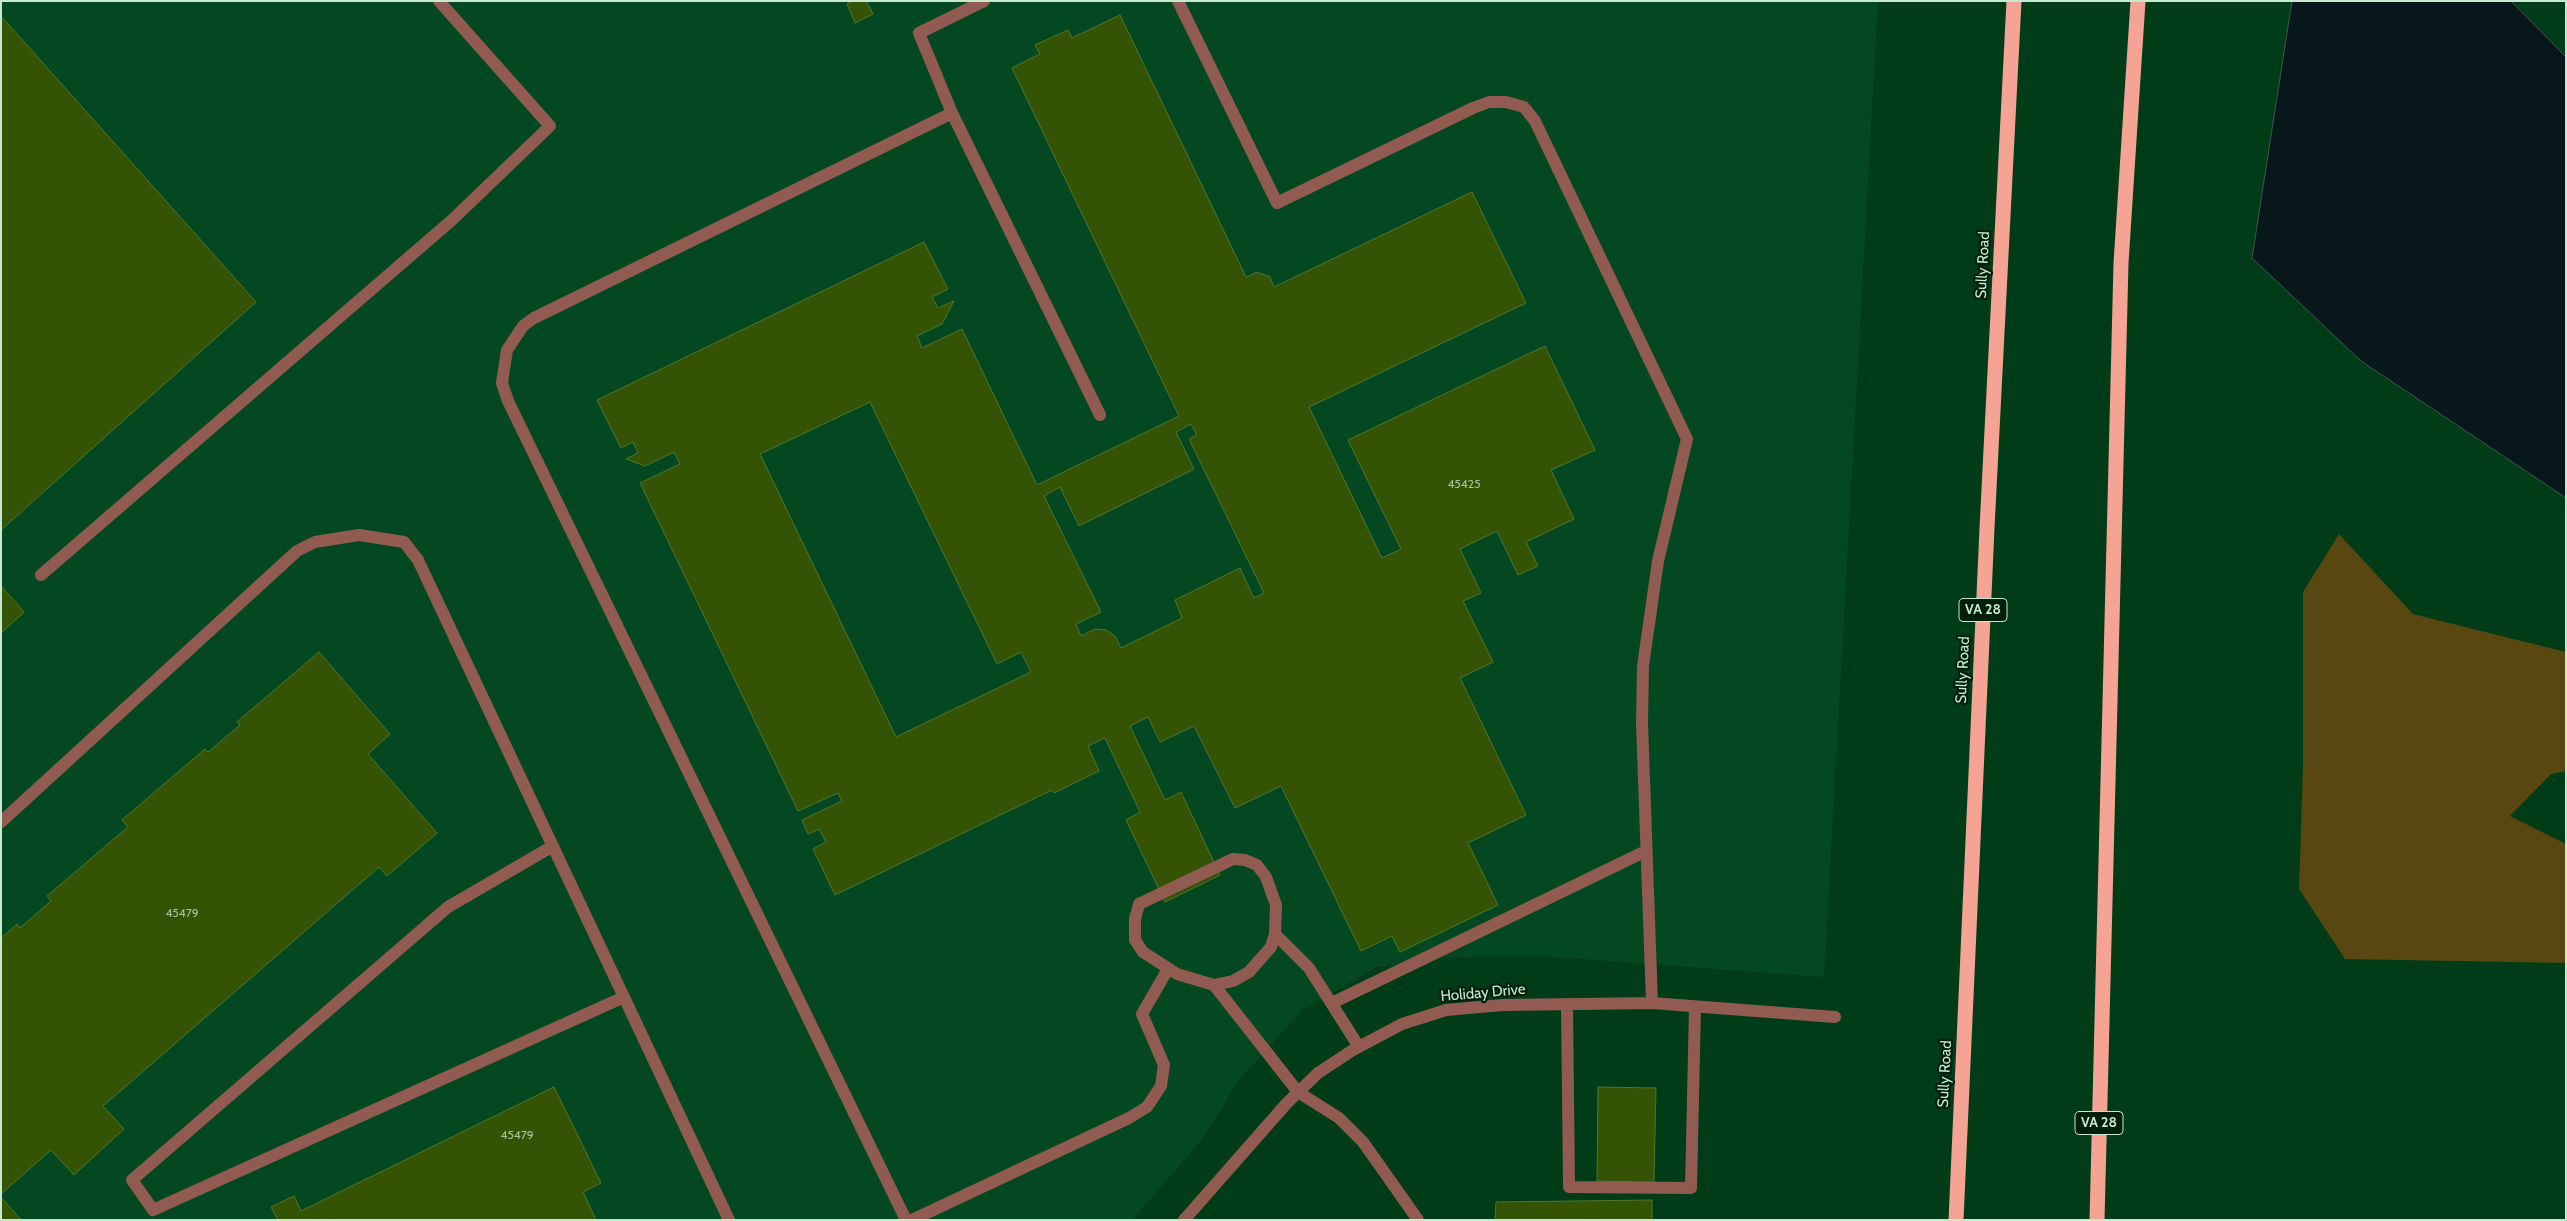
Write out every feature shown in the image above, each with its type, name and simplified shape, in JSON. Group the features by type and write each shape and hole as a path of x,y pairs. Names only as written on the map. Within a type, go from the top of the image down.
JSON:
{"highway":[{"name":"Sully Road","path":"1956,1220 2014,1"},
{"name":"VA 28","path":"2097,1220 2121,263 2138,1"}],"street":[{"path":"41,575 452,220 550,126 439,1"},
{"path":"984,1 919,33 952,113 1100,414"},
{"path":"1178,1 1277,203 1490,102 1506,102 1524,107 1536,121 1687,439 1658,561 1642,666 1642,723 1652,1003"},
{"path":"906,1220 512,410 502,383 507,350 523,326 534,318 952,113"},
{"path":"1,822 298,551 315,542 359,535 404,542 418,560 728,1220"},
{"path":"552,846 448,908 132,1180 153,1210 624,997"},
{"path":"1332,1003 1646,851"},
{"path":"1233,859 1245,860 1257,865 1266,877 1276,905 1275,934 1271,947 1249,972 1233,981 1214,985 1178,974 1143,952 1135,940 1135,920 1139,904 1233,859"},
{"path":"1275,934 1309,968 1360,1046"},
{"path":"912,1220 1129,1118 1147,1107 1161,1086 1164,1065 1142,1014 1168,969"},
{"path":"1214,985 1298,1092 1339,1118 1363,1142 1418,1220"},
{"name":"Holiday Drive","path":"1184,1220 1298,1092 1318,1073 1360,1046 1402,1024 1446,1010 1503,1005 1652,1003 1835,1017"},
{"path":"1567,1004 1569,1187 1691,1188 1695,1007"}],"shaded area":[{"path":"1,1 1878,1 1824,977 1555,957 1456,957 1377,967 1301,1011 1239,1080 1200,1142 1132,1220 1,1220"},
{"path":"2292,1 2511,1 2566,57 2566,498 2361,361 2252,258"},
{"path":"2339,534 2413,614 2566,652 2566,771 2551,774 2510,816 2566,844 2566,963 2345,959 2299,889 2303,766 2303,592"}],"building":[{"path":"852,1 866,1 873,14 855,23 847,4"},
{"path":"1120,15 1246,277 1257,272 1270,277 1274,287 1472,192 1526,303 1309,407 1382,558 1401,549 1348,440 1545,346 1595,450 1551,470 1574,519 1526,542 1538,566 1518,575 1497,531 1460,549 1481,593 1463,601 1493,662 1460,678 1526,815 1468,843 1498,905 1400,952 1392,936 1361,951 1281,786 1235,808 1194,726 1160,742 1148,717 1130,726 1165,800 1181,792 1220,875 1165,902 1126,820 1140,812 1105,738 1088,746 1099,771 1054,793 1052,790 835,895 813,849 826,842 819,829 808,834 802,820 842,801 838,793 798,811 640,483 680,464 674,452 645,466 626,459 638,453 633,442 621,448 597,400 924,242 948,289 932,297 938,308 954,301 942,324 917,336 922,348 962,329 1037,485 1179,416 1012,68 1040,54 1035,45 1068,30 1072,38","holes":["870,402 997,664 1021,652 1031,672 896,737 760,454","1191,424 1197,435 1189,439 1264,593 1254,598 1240,568 1175,600 1182,618 1121,648 1115,636 1106,630 1095,629 1081,636 1076,624 1101,612 1044,496 1060,487 1079,526 1194,469 1176,432"]},
{"path":"1,16 256,302 1,530"},
{"path":"1,586 24,612 1,633"},
{"path":"319,652 390,734 368,754 437,833 387,876 379,867 103,1106 124,1129 74,1175 51,1150 1,1194 1,938 17,924 20,928 51,901 47,896 128,827 122,820 205,749 208,752 240,725 237,722"},
{"path":"554,1087 601,1183 583,1192 596,1220 278,1220 271,1207 294,1196 301,1211"},
{"path":"1598,1087 1656,1088 1654,1182 1597,1181"},
{"path":"1,1197 21,1220 1,1220"},
{"path":"1652,1200 1652,1220 1495,1220 1496,1202"}]}
